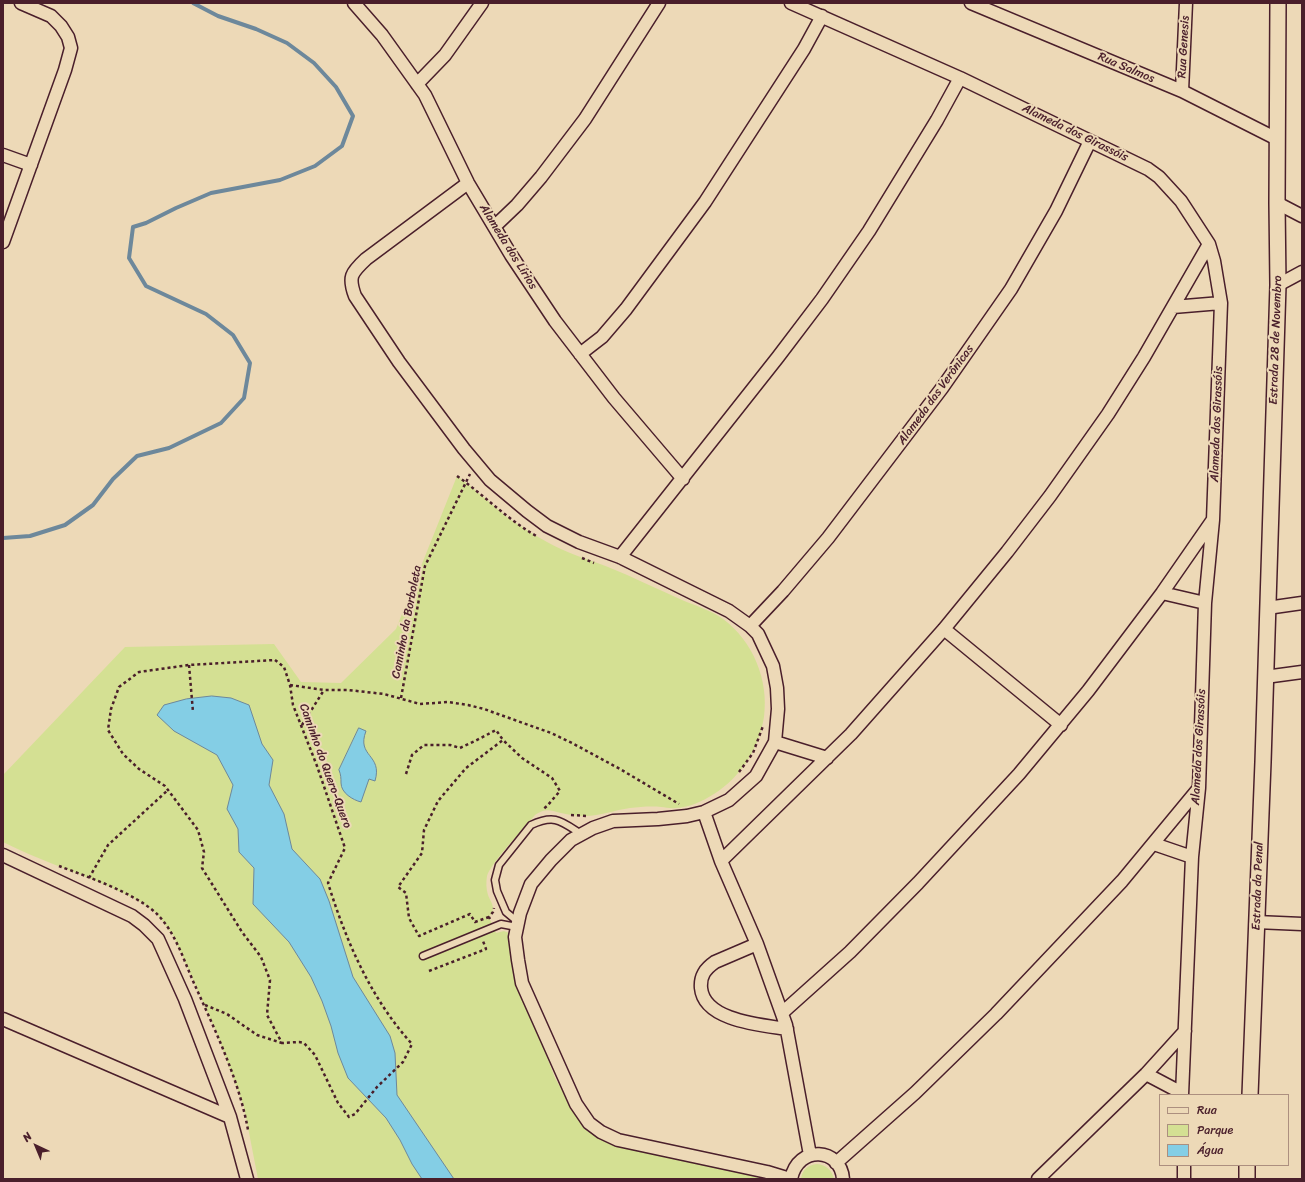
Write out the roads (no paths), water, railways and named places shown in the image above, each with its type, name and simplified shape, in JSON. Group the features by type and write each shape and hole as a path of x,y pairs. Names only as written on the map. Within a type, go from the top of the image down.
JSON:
{"street":[{"path":"3,242 65,70 71,48 68,37 61,26 51,16 21,3"},
{"name":"Alameda dos Lírios","path":"354,3 382,34 425,95 468,183 555,321 614,398 683,479"},
{"path":"417,84 445,55 482,3"},
{"path":"495,226 517,205 585,119 659,3"},
{"name":"Alameda dos Girassóis","path":"792,3 960,78 1148,169 1159,177 1181,202 1209,244 1214,261 1221,303 1213,520 1205,602 1199,788 1192,857 1182,1094"},
{"name":"Rua Salmos","path":"971,3 1182,91 1277,139"},
{"name":"Rua Genesis","path":"1182,91 1186,3"},
{"name":"Estrada 28 de Novembro","path":"1265,677 1278,285 1278,3"},
{"path":"580,354 602,337 626,309 706,202 804,49 822,16"},
{"path":"620,557 683,479 822,299 869,231 937,120 960,78"},
{"name":"Alameda das Verônicas","path":"750,626 783,591 828,538 947,382 1012,289 1056,211 1090,141"},
{"path":"3,155 31,165"},
{"path":"468,183 366,259 352,275 351,284 355,296 399,362 490,480 511,499 547,526 579,542 620,557 710,600 750,626 758,634 773,666 777,688 778,709 775,742 756,776 730,800 704,812 672,817 612,821 593,828 571,840 551,860 531,884 520,913 515,937 522,984 576,1104 589,1124 601,1132 618,1140 767,1172 791,1179 792,1171 803,1158 810,1155 819,1154 827,1156 839,1166 843,1174 843,1179"},
{"path":"1277,203 1302,216"},
{"path":"721,861 851,734 944,629 1055,490 1108,414 1209,244"},
{"path":"1278,285 1302,272"},
{"path":"1172,307 1221,303"},
{"path":"782,1013 850,952 918,883 1019,774 1061,724 1162,593 1213,520"},
{"path":"1162,593 1205,602"},
{"path":"1267,608 1302,604"},
{"path":"944,629 1061,724"},
{"path":"1265,677 1302,672"},
{"name":"Estrada da Penal","path":"1250,1094 1265,677"},
{"path":"775,742 827,758"},
{"path":"836,1163 915,1093 996,1014 1122,881 1199,788"},
{"path":"704,812 721,861 757,944 787,1029 810,1155"},
{"path":"1154,844 1192,857"},
{"path":"3,855 132,916 144,925 158,939 185,999 230,1117 246,1179"},
{"path":"1256,922 1302,924"},
{"path":"757,944 709,966 703,973 700,982 701,993 711,1007 720,1014 746,1022 787,1029"},
{"path":"3,1019 230,1117"},
{"path":"1038,1179 1146,1074 1185,1031"},
{"path":"1146,1074 1182,1094"},
{"path":"1184,1166 1184,1179"},
{"path":"1247,1179 1248,1166"}],"lane":[{"path":"518,925 506,912 497,891 495,880 499,865 531,825 538,822 557,820 581,834"},
{"path":"423,956 501,924 518,925"}],"water":[{"path":"212,696 231,698 249,705 262,744 273,760 269,785 284,814 292,849 320,879 329,901 353,977 390,1036 395,1053 397,1095 454,1179 422,1179 386,1118 348,1078 338,1053 331,1026 322,1001 311,977 289,942 253,904 254,868 239,852 238,829 227,809 233,785 217,755 174,731 157,715 164,705 186,699"},
{"path":"359,728 366,731 364,746 376,765 375,781 369,779 361,802 354,800 345,793 342,787 339,770"}],"waterway":[{"path":"3,538 30,536 65,525 93,505 113,479 137,456 169,448 221,423 244,398 250,363 233,335 206,314 146,286 129,258 133,227 146,223 211,193 280,180 315,166 342,146 353,116 336,87 314,63 287,43 256,29 218,16 193,3"}]}
